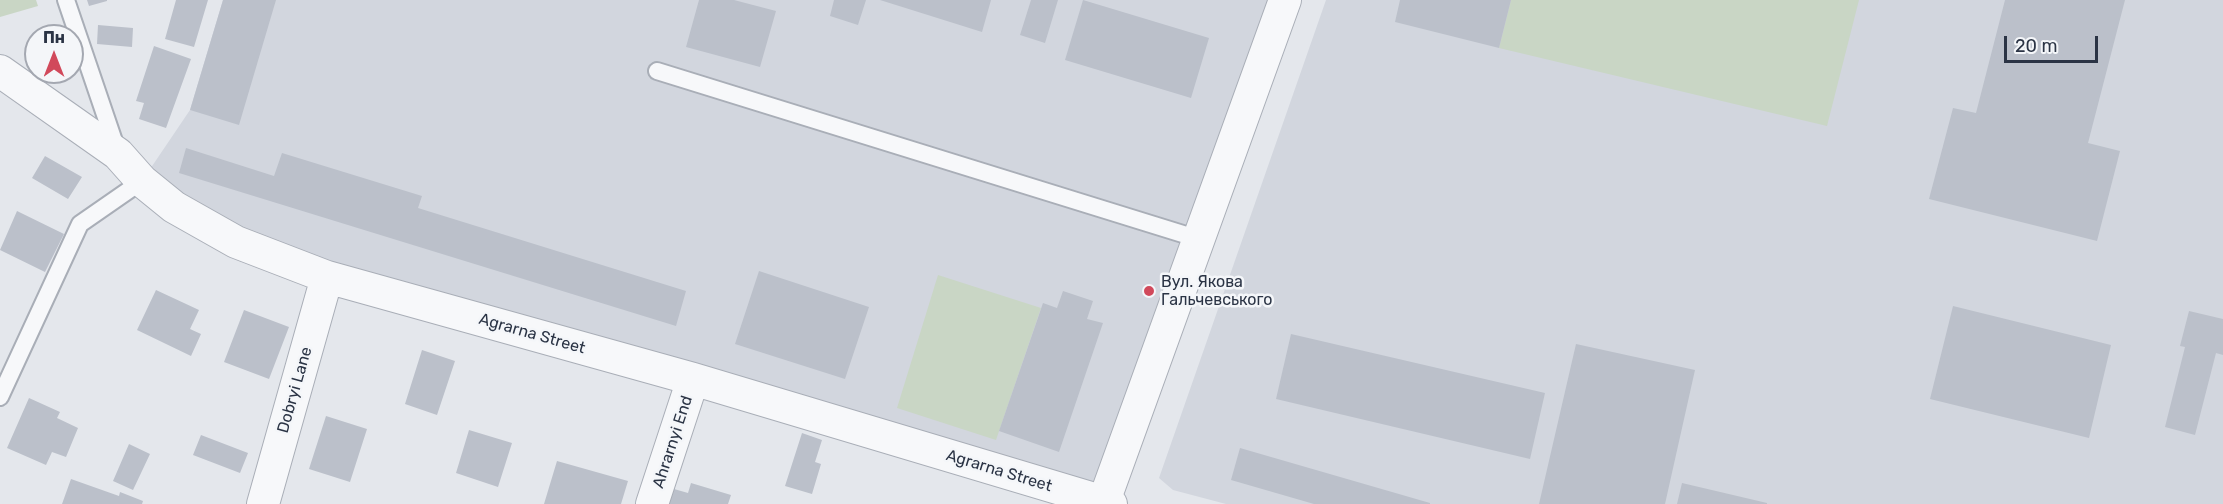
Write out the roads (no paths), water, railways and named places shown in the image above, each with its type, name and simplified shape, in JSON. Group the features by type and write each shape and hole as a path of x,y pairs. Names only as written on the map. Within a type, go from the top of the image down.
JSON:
{"street":[{"path":"1106,503 1285,0"},
{"name":"Agrarna Street","path":"0,71 118,154 142,181 174,207 236,242 327,277 693,379 1106,503"},
{"name":"Dobryi Lane","path":"263,504 327,277"},
{"name":"Ahrarnyi End","path":"652,504 693,379"}],"lane":[{"path":"66,0 118,154"},
{"path":"657,71 1199,239"},
{"path":"0,398 80,224 142,181"}],"place":[{"name":"Вул. Якова Гальчевського","path":"1149,291"}]}
